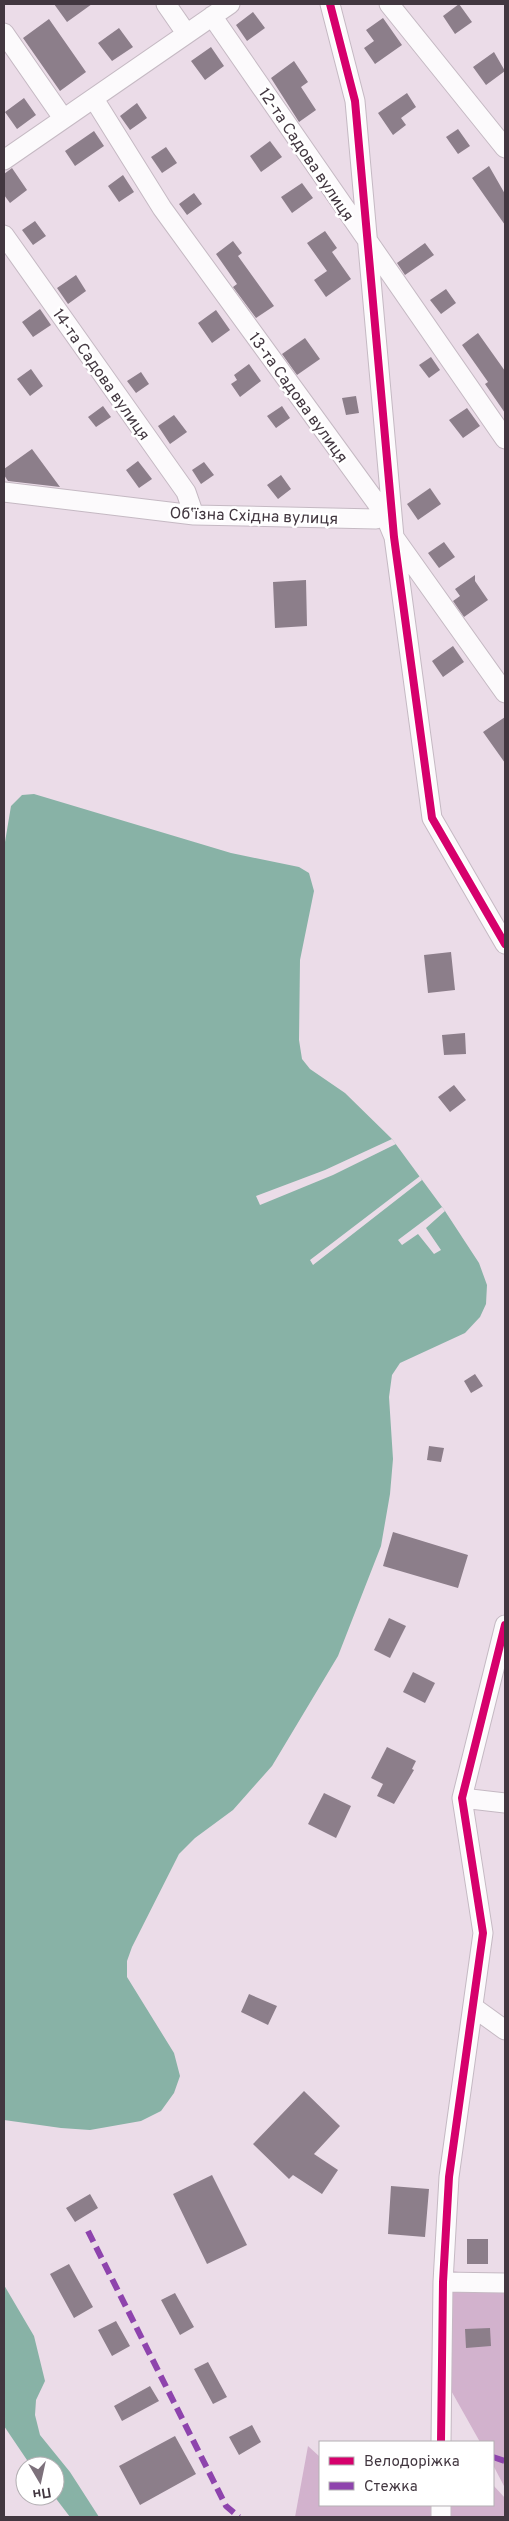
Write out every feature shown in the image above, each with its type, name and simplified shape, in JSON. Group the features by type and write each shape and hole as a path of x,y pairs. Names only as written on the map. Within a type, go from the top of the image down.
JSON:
{"street":[{"path":"166,4 186,33"},
{"path":"4,160 230,4"},
{"path":"330,4 354,101 394,537 432,818 505,944"},
{"path":"389,4 505,148"},
{"name":"12-та Садова вулиця","path":"212,16 505,439"},
{"path":"4,33 63,118"},
{"name":"13-та Садова вулиця","path":"94,99 162,208 384,513 394,537 505,693"},
{"name":"14-та Садова вулиця","path":"4,235 186,492 194,515"},
{"name":"Обʼїзна Східна вулиця","path":"4,492 194,515 376,519 384,513"},
{"path":"441,2441 443,2282 449,2176 483,1933 462,1798 505,1625"},
{"path":"462,1798 505,1803"},
{"path":"472,2007 505,2030"},
{"path":"443,2282 505,2283"}],"shaded area":[{"path":"34,794 231,853 299,867 309,873 314,891 300,960 299,1040 302,1059 310,1069 345,1093 392,1139 445,1211 479,1263 487,1285 486,1304 480,1317 465,1333 400,1363 392,1375 389,1397 393,1459 390,1494 381,1546 338,1656 272,1766 233,1810 195,1838 179,1854 132,1947 127,1961 127,1977 174,2053 180,2076 174,2093 161,2111 141,2121 90,2130 4,2120 4,848 11,806 22,795"},
{"path":"451,2271 505,2278 505,2488 494,2467 494,2441 479,2441 449,2387"},
{"path":"4,2285 34,2336 45,2381 36,2400 35,2415 40,2435 57,2456 24,2456 4,2426"},
{"path":"308,2446 319,2456 319,2506 494,2506 494,2486 505,2498 505,2517 295,2517"},
{"path":"65,2466 99,2517 70,2517 62,2506 65,2506"}],"pier":[{"path":"392,1139 396,1144 333,1175 260,1205 256,1196 325,1170"},
{"path":"420,1176 422,1180 313,1265 310,1260"},
{"path":"442,1207 445,1211 426,1228 441,1250 434,1254 418,1234 402,1245 398,1240"}],"building":[{"path":"54,4 92,4 67,22"},
{"path":"459,4 472,22 455,34 443,16"},
{"path":"253,12 265,28 247,41 236,25"},
{"path":"383,18 402,45 375,64 364,48 374,41 366,30"},
{"path":"49,19 86,72 60,91 23,38"},
{"path":"119,28 133,47 112,61 98,43"},
{"path":"211,47 224,66 205,80 191,61"},
{"path":"494,52 505,71 486,85 473,67"},
{"path":"294,61 308,82 301,87 316,110 299,122 271,78"},
{"path":"407,93 416,107 401,118 406,125 393,135 378,113"},
{"path":"24,98 36,115 17,129 5,112"},
{"path":"137,103 147,118 130,130 120,116"},
{"path":"458,129 470,146 458,154 446,137"},
{"path":"94,131 104,146 75,166 65,151"},
{"path":"270,141 282,157 261,172 250,156"},
{"path":"166,147 177,163 162,173 151,157"},
{"path":"489,166 505,194 505,225 472,178"},
{"path":"12,168 27,190 10,203 4,195 4,174"},
{"path":"123,175 134,192 119,202 108,186"},
{"path":"302,183 313,198 292,213 281,197"},
{"path":"194,193 202,204 187,215 179,204"},
{"path":"35,221 46,236 33,245 22,230"},
{"path":"325,231 337,248 332,252 351,279 326,297 314,280 327,271 307,243"},
{"path":"233,241 242,253 238,256 274,306 256,318 233,287 237,284 216,254"},
{"path":"425,243 434,255 405,275 397,263"},
{"path":"76,275 86,291 68,304 57,288"},
{"path":"446,289 456,303 441,314 430,300"},
{"path":"40,309 51,325 33,337 22,322"},
{"path":"216,310 230,330 212,343 198,323"},
{"path":"478,333 505,371 505,413 485,384 488,382 462,345"},
{"path":"305,338 320,359 297,375 282,354"},
{"path":"431,357 440,370 429,378 419,365"},
{"path":"249,364 261,381 240,397 231,384 237,380 234,375"},
{"path":"31,369 43,386 30,396 17,379"},
{"path":"141,372 149,384 136,393 127,381"},
{"path":"356,396 359,413 346,415 342,398"},
{"path":"103,406 111,417 96,427 88,417"},
{"path":"282,406 290,418 276,428 267,416"},
{"path":"467,408 480,426 463,438 449,420"},
{"path":"174,415 187,432 170,444 158,426"},
{"path":"32,449 60,487 8,481 4,475 4,469"},
{"path":"138,461 152,479 139,488 126,470"},
{"path":"204,462 214,475 201,484 192,470"},
{"path":"281,475 291,489 278,499 267,485"},
{"path":"430,488 441,504 418,520 407,504"},
{"path":"444,542 455,557 439,568 428,553"},
{"path":"475,575 475,581 488,600 464,617 453,601 460,596 455,589"},
{"path":"306,580 307,626 275,628 273,582"},
{"path":"453,646 464,662 443,677 432,661"},
{"path":"505,717 505,763 483,732"},
{"path":"451,952 455,990 428,993 424,955"},
{"path":"465,1033 466,1054 444,1055 442,1035"},
{"path":"454,1085 466,1100 450,1112 438,1097"},
{"path":"475,1374 483,1386 471,1393 464,1381"},
{"path":"429,1446 444,1448 441,1462 427,1460"},
{"path":"393,1532 468,1555 458,1588 383,1566"},
{"path":"389,1618 406,1626 390,1658 374,1650"},
{"path":"413,1672 435,1683 425,1703 403,1692"},
{"path":"387,1747 416,1761 412,1769 414,1770 394,1804 377,1796 383,1784 371,1778"},
{"path":"324,1793 351,1806 336,1838 308,1824"},
{"path":"249,1994 277,2006 268,2025 241,2012"},
{"path":"304,2091 340,2126 314,2154 338,2170 322,2194 293,2175 289,2179 253,2144"},
{"path":"212,2175 247,2245 207,2264 173,2194"},
{"path":"391,2186 429,2189 425,2237 388,2234"},
{"path":"90,2194 98,2208 75,2222 66,2208"},
{"path":"467,2239 488,2239 488,2264 467,2264"},
{"path":"69,2264 93,2307 74,2318 50,2274"},
{"path":"175,2293 194,2327 180,2335 161,2300"},
{"path":"116,2321 130,2346 112,2356 98,2330"},
{"path":"490,2328 491,2346 466,2348 465,2329"},
{"path":"208,2362 227,2397 213,2404 194,2369"},
{"path":"150,2386 159,2401 122,2421 114,2406"},
{"path":"252,2425 261,2442 239,2455 229,2437"},
{"path":"175,2436 196,2474 140,2505 119,2466"}],"marked path":[{"path":"88,2231 226,2506 239,2517"},
{"path":"494,2457 505,2461"}],"cycle path":[{"path":"330,4 355,101 394,537 432,818 505,944"},
{"path":"441,2441 443,2282 449,2177 483,1933 462,1798 505,1625"}]}
